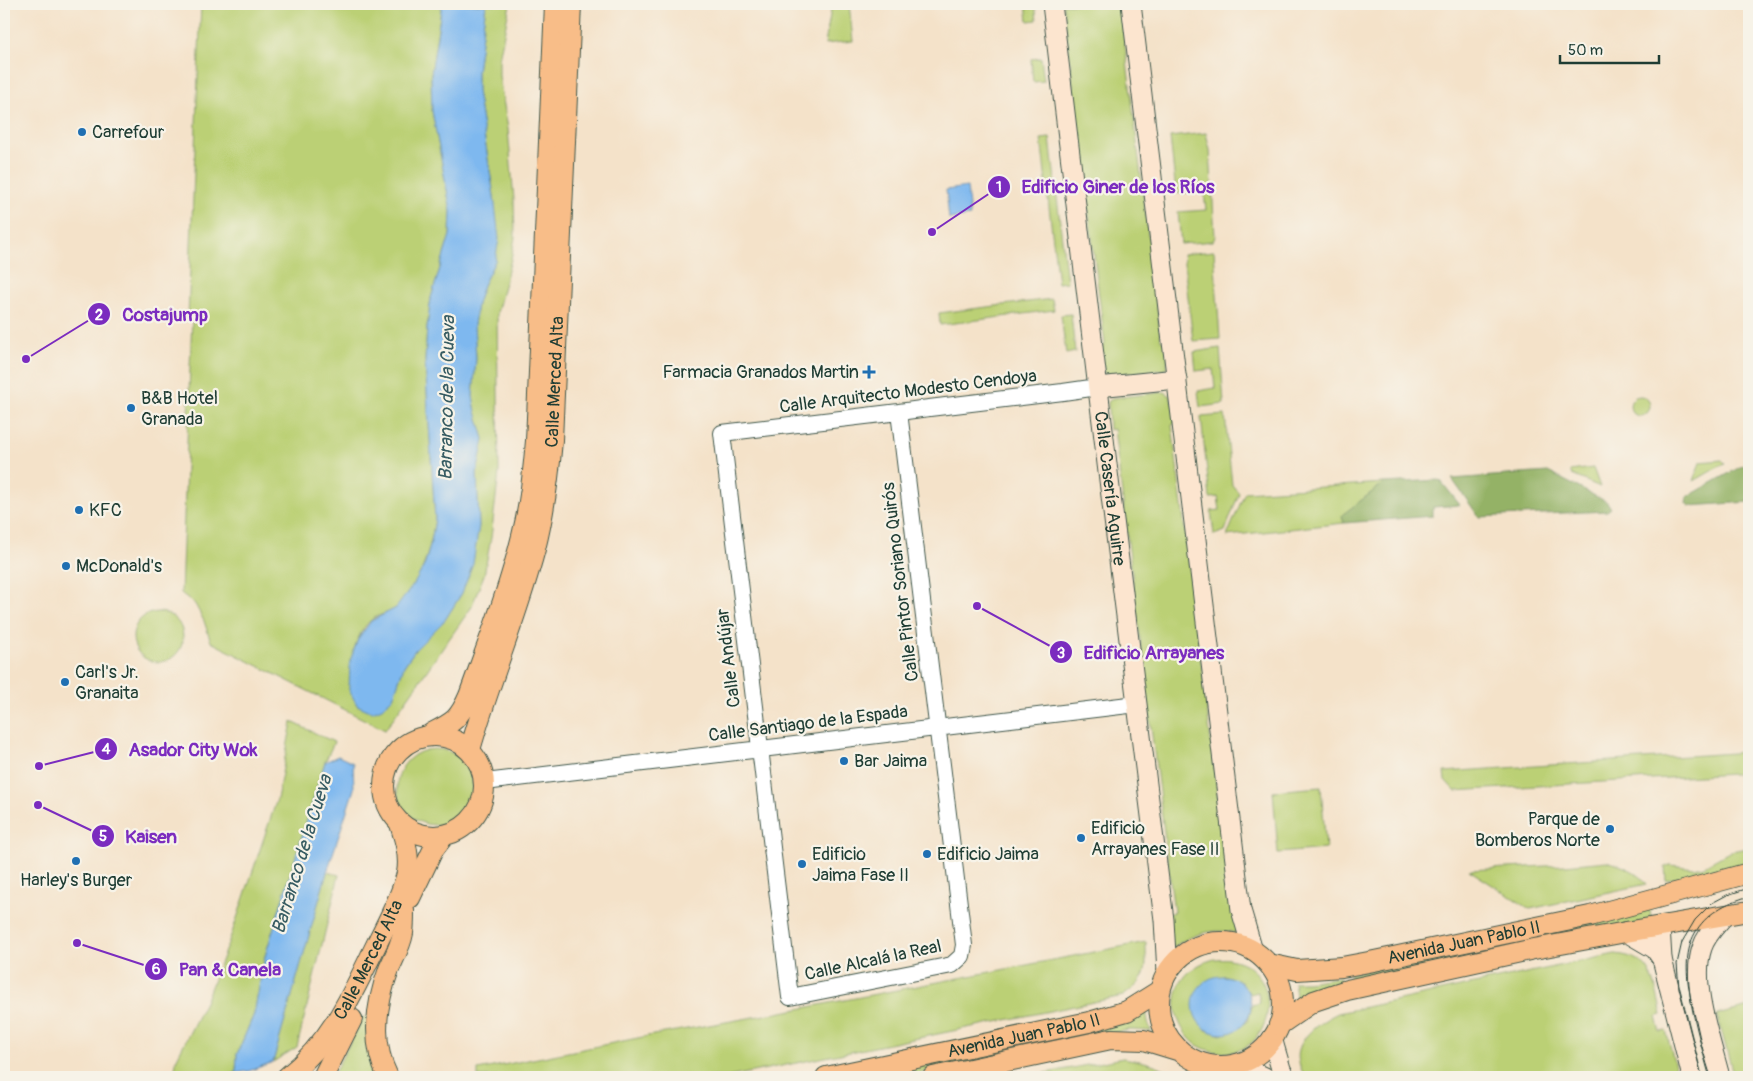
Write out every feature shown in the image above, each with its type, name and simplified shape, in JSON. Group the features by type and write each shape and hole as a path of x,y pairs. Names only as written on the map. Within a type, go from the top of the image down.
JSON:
{"main road":[{"name":"Calle Merced Alta","path":"432,733 451,724 462,711 470,696 512,573 523,535 532,485 536,441 555,4"},
{"name":"Calle Merced Alta","path":"470,750 478,719 526,580 535,547 548,478 552,440 571,4"},
{"name":"Calle Casería Aguirre","path":"1052,4 1164,920 1167,972"},
{"path":"1131,4 1241,910 1253,951"},
{"path":"1098,387 1177,379"},
{"path":"432,733 450,738 470,750 481,766 485,782 481,803 472,819 458,831 443,837 430,837 414,832 400,824 390,812 384,794 386,769 394,755 407,743 421,735 432,733"},
{"name":"Calle Merced Alta","path":"287,1077 305,1062 334,1027 350,999 387,922 407,873 408,848 400,824"},
{"name":"Calle Merced Alta","path":"323,1077 336,1048 374,977 418,877 433,850 443,837"},
{"name":"Avenida Juan Pablo II","path":"1269,964 1297,970 1342,967 1374,961 1590,916 1749,873"},
{"path":"1657,897 1662,959 1692,1077"},
{"path":"388,1077 380,1053 377,1019 384,984 403,935 404,910"},
{"name":"Avenida Juan Pablo II","path":"1276,1032 1314,1001 1330,994 1534,949 1749,911"},
{"path":"1720,1077 1697,978 1698,962 1702,947 1708,935 1724,916"},
{"path":"1626,932 1655,950 1662,959"},
{"path":"1214,942 1234,942 1253,951 1269,964 1278,979 1283,1000 1276,1032 1270,1043 1255,1056 1230,1065 1207,1063 1180,1050 1168,1035 1161,1022 1159,991 1167,972 1185,953 1198,946 1214,942"},
{"name":"Avenida Juan Pablo II","path":"826,1077 1089,1022 1127,1011 1159,991"},
{"path":"1276,1032 1281,1069 1285,1077"},
{"name":"Avenida Juan Pablo II","path":"933,1077 1111,1039 1144,1040 1180,1050"},
{"path":"1237,1064 1265,1077"}],"street":[{"name":"Calle Arquitecto Modesto Cendoya","path":"722,434 1098,387"},
{"name":"Calle Pintor Soriano Quirós","path":"900,412 964,945 962,956"},
{"name":"Calle Andújar","path":"722,434 790,997"},
{"name":"Calle Santiago de la Espada","path":"485,782 1137,704"},
{"name":"Calle Alcalá la Real","path":"790,997 952,965 962,956"}],"green space":[{"path":"201,4 442,4 431,74 432,111 451,211 450,235 431,298 425,361 435,519 427,555 412,588 397,607 370,621 359,636 351,662 349,681 349,690 393,698 404,666 415,650 445,620 462,593 479,526 477,473 484,439 473,396 476,358 474,325 477,304 483,285 495,261 494,196 477,91 477,72 486,4 510,4 499,59 499,76 508,129 515,237 497,313 499,472 491,538 484,575 471,608 385,730 211,642 204,621 195,604 181,593 192,318 188,318"},
{"path":"832,4 849,4 853,41 825,44"},
{"path":"1026,4 1035,4 1037,20 1028,21"},
{"path":"1063,4 1120,4 1161,340 1168,343 1167,368 1162,370 1110,375 1104,373 1099,350 1105,344"},
{"path":"1041,58 1044,81 1033,82 1031,59"},
{"path":"1206,133 1210,150 1215,237 1213,241 1181,244 1178,212 1206,210 1204,192 1176,193 1170,137"},
{"path":"1050,138 1067,282 1058,283 1041,139"},
{"path":"1214,251 1220,339 1193,341 1183,254"},
{"path":"1052,299 1054,310 940,325 939,313"},
{"path":"1071,314 1075,352 1066,354 1061,315"},
{"path":"1220,348 1224,404 1200,407 1198,391 1215,388 1213,369 1196,371 1194,352"},
{"path":"1165,392 1170,396 1178,422 1172,425 1227,872 1241,934 1213,931 1188,938 1172,948 1168,914 1174,912 1114,429 1109,430 1108,402 1113,398"},
{"path":"1636,396 1644,396 1650,402 1650,410 1644,416 1636,416 1630,410 1630,402"},
{"path":"1225,415 1232,485 1239,493 1225,531 1214,535 1211,511 1220,510 1218,497 1210,498 1201,417"},
{"path":"1722,460 1725,463 1694,481 1700,462"},
{"path":"1749,462 1749,502 1689,506 1686,503 1687,497"},
{"path":"1593,468 1600,487 1572,475 1570,471"},
{"path":"1548,472 1607,502 1611,508 1607,511 1479,517 1452,479"},
{"path":"1440,480 1460,505 1433,507 1433,516 1344,523 1342,515 1384,483"},
{"path":"1384,483 1342,515 1344,523 1227,536 1245,492"},
{"path":"163,612 176,619 182,627 182,647 176,655 168,661 153,662 140,655 134,647 133,632 140,619 148,613"},
{"path":"292,722 334,742 325,762 265,956 254,1014 237,1054 236,1073 222,1077 173,1077 177,1058 205,1002 232,933 277,799"},
{"path":"435,749 450,752 462,760 470,772 473,787 470,802 462,814 450,822 435,825 420,822 408,814 400,802 397,787 400,772 408,760 420,752"},
{"path":"1749,752 1749,773 1455,791 1445,780 1444,772"},
{"path":"1321,787 1326,849 1278,853 1273,791"},
{"path":"1749,848 1749,862 1666,880 1665,867 1670,865 1694,868 1704,866 1731,851"},
{"path":"1607,861 1634,872 1647,884 1530,909 1469,870 1565,865"},
{"path":"327,872 339,875 297,1047 273,1062"},
{"path":"1650,906 1651,922 1351,982 1349,974"},
{"path":"1146,942 1146,967 1142,979 1123,996 728,1077 478,1077 478,1070"},
{"path":"1615,954 1638,960 1650,974 1662,1015 1656,1017 1660,1032 1666,1031 1678,1077 1306,1077 1300,1066 1298,1056 1304,1039 1319,1024 1338,1013"},
{"path":"1214,959 1229,959 1248,966 1261,979 1267,995 1267,1012 1262,1029 1252,1043 1237,1051 1217,1052 1199,1046 1190,1039 1178,1020 1176,999 1182,980 1199,965","holes":["1224,975 1240,981 1250,994 1258,992 1260,1003 1252,1005 1248,1021 1221,1035 1206,1030 1196,1018"]},
{"path":"1339,977 1340,984 1297,1002 1294,982 1308,982"},
{"path":"1749,1007 1749,1077 1734,1077 1717,1015"},
{"path":"1146,1010 1151,1031 1130,1030 1098,1035 1097,1028"},
{"path":"364,1016 367,1018 370,1038 383,1077 332,1077"},
{"path":"1086,1031 1087,1038 900,1077 865,1077"},
{"path":"1123,1058 1158,1066 1174,1077 1026,1077"}],"water":[{"name":"Barranco de la Cueva","path":"442,4 486,4 477,72 477,91 499,239 495,261 483,285 477,304 474,325 476,358 473,396 484,439 477,473 479,526 473,564 462,593 445,620 415,650 404,666 393,698 382,708 372,712 357,705 349,690 350,661 358,639 371,621 396,608 414,584 425,564 435,519 425,361 431,298 450,235 451,211 432,111 431,74"},
{"path":"967,187 970,216 949,219 946,190"},
{"name":"Barranco de la Cueva","path":"338,756 353,763 354,789 327,872 273,1062 249,1071 236,1073 237,1054 254,1014 265,956 325,762"},
{"path":"1216,976 1228,976 1243,984 1251,999 1251,1011 1243,1026 1228,1034 1216,1034 1201,1026 1193,1011 1193,999 1201,984"}],"tram line":[{"path":"1702,1077 1679,988 1677,964 1682,942 1695,920 1712,903 1727,895 1749,888"},
{"path":"1711,1077 1689,991 1687,961 1690,946 1695,933 1704,921 1717,910 1749,896"}],"place":[{"name":"Carrefour","path":"82,132"},
{"name":"Edificio Giner de los Ríos","path":"932,232"},
{"name":"Costajump","path":"26,359"},
{"name":"Farmacia Granados Martin","path":"869,372"},
{"name":"B&B Hotel Granada","path":"131,408"},
{"name":"KFC","path":"79,510"},
{"name":"McDonald's","path":"66,566"},
{"name":"Edificio Arrayanes","path":"977,606"},
{"name":"Carl's Jr. Granaita","path":"65,682"},
{"name":"Bar Jaima","path":"844,761"},
{"name":"Asador City Wok","path":"39,766"},
{"name":"Kaisen","path":"38,805"},
{"name":"Parque de Bomberos Norte","path":"1610,829"},
{"name":"Edificio Arrayanes Fase II","path":"1081,838"},
{"name":"Edificio Jaima","path":"927,854"},
{"name":"Harley's Burger","path":"76,861"},
{"name":"Edificio Jaima Fase II","path":"802,864"},
{"name":"Pan & Canela","path":"77,943"}]}
